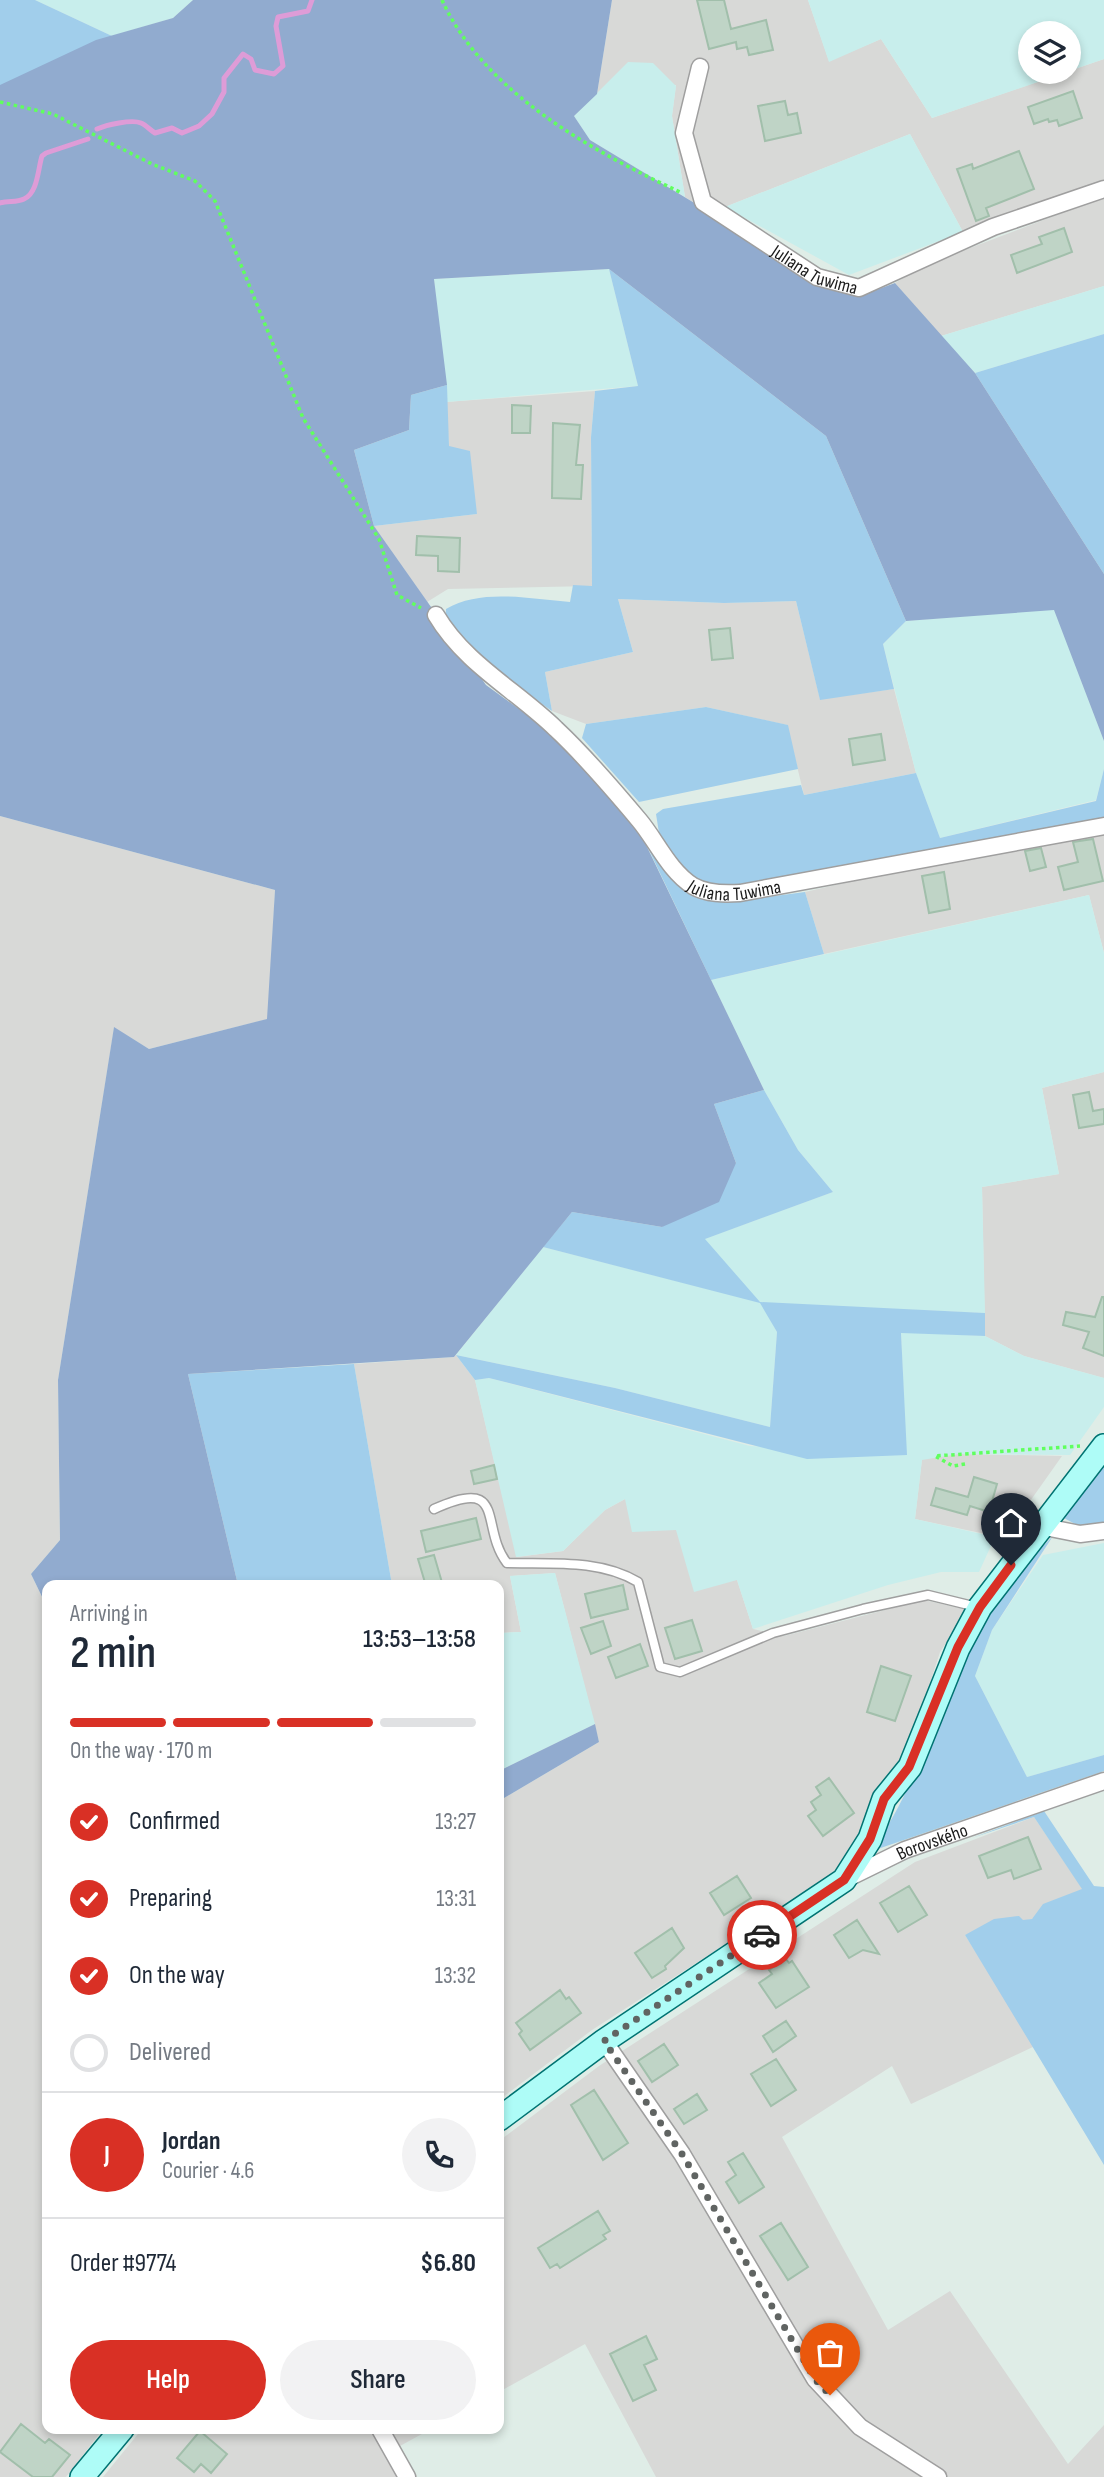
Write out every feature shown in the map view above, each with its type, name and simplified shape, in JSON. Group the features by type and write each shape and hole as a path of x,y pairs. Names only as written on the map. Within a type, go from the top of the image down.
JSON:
{"street":[{"path":"700,66 684,133 704,202"},
{"name":"Juliana Tuwima","path":"704,202 817,277 859,288 993,227 1104,188"},
{"name":"Juliana Tuwima","path":"436,615 448,636 485,671 556,729 640,821 677,871 693,886 716,894 740,893 1104,827"},
{"path":"844,1880 870,1839 884,1799 909,1767 958,1647 980,1607 1103,1447"},
{"path":"1040,1526 1080,1534 1104,1531"},
{"name":"Borovského","path":"504,2115 604,2041 844,1880 889,1858 1104,1781"},
{"path":"870,1839 889,1858"},
{"path":"604,2041 682,2154 815,2379 860,2427 938,2477"},
{"path":"82,2477 118,2434"},
{"path":"383,2434 407,2477"}],"lane":[{"path":"434,1508 459,1497 479,1499 490,1509 498,1551 507,1563 587,1565 620,1571 639,1582 660,1667 680,1672 773,1633 863,1609 928,1595 980,1607"}],"path":[{"path":"442,0 451,20 522,100 609,157 704,202"},
{"path":"0,102 53,114 152,164 195,181 215,201 303,418 379,539 397,595 436,615"},
{"path":"965,1464 953,1466 935,1456 1068,1445 1103,1447"}],"shaded area":[{"path":"0,0 35,0 112,36 0,86"},
{"path":"35,0 193,0 173,18 112,36"},
{"path":"193,0 612,0 597,94 574,116 590,140 817,277 857,297 895,283 975,373 1104,574 1104,741 1054,610 906,621 826,436 609,269 434,279 447,385 411,395 409,430 354,450 374,526 486,685 564,742 636,824 764,1090 714,1104 736,1163 719,1202 662,1227 572,1212 454,1357 188,1374 237,1580 42,1580 42,1597 31,1574 60,1540 58,1380 114,1027 149,1049 267,1019 275,890 0,816 0,85 96,40 173,18"},
{"path":"612,0 808,0 829,61 881,39 932,118 1031,84 1081,84 1081,67 1104,59 1104,181 963,232 910,134 725,207 699,206 685,197 672,116 676,85 597,94"},
{"path":"808,0 1104,0 1104,59 1081,67 1081,21 1018,21 1018,84 1032,84 932,118 881,39 829,62"},
{"path":"628,62 653,63 676,86 672,116 685,197 590,140 574,116"},
{"path":"910,134 963,232 849,275 725,207"},
{"path":"1104,197 1104,286 941,336 895,283 928,264"},
{"path":"609,269 638,386 446,402 434,279"},
{"path":"609,269 826,436 906,621 883,644 894,689 820,700 796,601 724,603 618,599 633,652 545,672 552,711 484,664 445,627 446,609 460,603 506,596 570,602 573,585 592,586 591,437 595,391 638,386"},
{"path":"1104,286 1104,334 975,373 941,336"},
{"path":"1104,334 1104,574 975,373"},
{"path":"447,385 449,446 470,451 477,514 374,526 354,450 409,430 411,395"},
{"path":"595,391 591,437 592,586 448,589 427,602 374,526 477,514 449,447 446,402"},
{"path":"618,599 724,603 796,601 820,699 894,689 916,773 804,795 787,725 706,707 586,724 552,711 545,672 633,652"},
{"path":"1054,609 1104,741 1104,769 1096,800 940,838 916,773 883,644 906,621"},
{"path":"706,707 788,725 798,769 639,802 582,738 586,724"},
{"path":"1104,769 1104,819 729,886 696,882 660,839 656,814 663,809 801,785 804,795 916,773 940,838 1096,801"},
{"path":"0,816 275,890 268,1019 149,1049 114,1028 58,1380 60,1540 31,1574 42,1597 42,2434 99,2434 66,2477 0,2477"},
{"path":"1104,833 1104,953 1089,895 824,954 805,892 897,871"},
{"path":"649,850 695,897 729,902 805,892 824,954 711,980"},
{"path":"1089,895 1104,953 1104,1072 1042,1088 1059,1174 982,1187 985,1313 761,1303 777,1332 770,1427 615,1388 456,1355 543,1247 759,1302 704,1239 833,1192 798,1150 764,1090 711,980"},
{"path":"1104,1072 1104,1378 1024,1356 985,1336 982,1187 1059,1174 1042,1088"},
{"path":"764,1090 798,1150 833,1192 705,1239 760,1302 985,1313 985,1336 901,1333 907,1455 807,1459 489,1378 475,1380 456,1355 615,1388 770,1427 777,1332 760,1303 543,1247 572,1212 662,1227 736,1163 714,1104"},
{"path":"901,1332 985,1336 1024,1356 1104,1378 1104,1407 1070,1455 958,1454 922,1460 915,1519 995,1537 979,1572 941,1572 888,1585 753,1629 737,1580 694,1592 676,1530 632,1532 625,1499 605,1510 563,1551 516,1557 475,1380 489,1378 750,1446 906,1455"},
{"path":"456,1355 475,1380 517,1557 563,1551 605,1510 625,1499 676,1530 737,1580 753,1629 784,1636 924,1600 968,1610 940,1652 907,1754 889,1796 835,1874 592,2030 504,2096 504,1798 599,1742 555,1573 510,1576 521,1632 504,1633 504,1580 391,1580 354,1364"},
{"path":"354,1364 391,1580 237,1580 188,1374"},
{"path":"958,1454 1062,1456 1004,1538 915,1519 922,1459"},
{"path":"1104,1463 1104,1523 1079,1526 1062,1517"},
{"path":"1053,1536 992,1630 975,1676 1027,1777 1104,1755 1104,1771 869,1852 898,1807 951,1685 982,1627 1015,1579"},
{"path":"1104,1543 1104,1755 1027,1777 975,1676 992,1630 1043,1555"},
{"path":"555,1573 595,1724 504,1769 504,1633 521,1632 510,1576"},
{"path":"595,1724 599,1742 504,1798 504,1769"},
{"path":"1044,1811 1094,1886 1104,1887 1104,2165 965,1935 994,1919 1019,1916 1023,1920 1032,1919 1043,1904 1082,1889 1034,1817 972,1838"},
{"path":"1034,1817 1083,1889 1032,1919 965,1935 1035,2046 911,2104 892,2066 782,2137 888,2330 950,2291 1068,2464 1104,2425 1104,2477 656,2477 585,2344 504,2389 504,2137 599,2066 915,1862"},
{"path":"138,2434 422,2434 400,2446 417,2477 103,2477"}],"building":[{"path":"697,0 724,0 731,29 766,20 773,50 749,55 747,47 737,49 736,42 709,49"},
{"path":"1073,91 1082,118 1059,126 1057,120 1049,122 1048,119 1034,124 1028,107"},
{"path":"785,101 788,115 797,113 801,133 765,141 758,106"},
{"path":"1019,151 1034,189 986,208 989,216 976,221 957,169 972,164 973,169"},
{"path":"1064,228 1072,252 1017,273 1011,255 1042,244 1039,237"},
{"path":"512,405 531,406 530,433 512,433"},
{"path":"553,423 580,425 576,465 583,465 581,499 552,498"},
{"path":"417,536 460,538 459,572 438,571 438,556 416,555"},
{"path":"730,628 733,658 712,660 709,630"},
{"path":"881,734 885,760 853,765 849,739"},
{"path":"1093,839 1103,881 1064,890 1058,867 1078,862 1073,842"},
{"path":"1041,848 1046,867 1030,871 1025,851"},
{"path":"944,872 950,909 929,913 922,876"},
{"path":"1089,1092 1093,1111 1104,1109 1104,1124 1079,1128 1073,1095"},
{"path":"1102,1297 1104,1356 1083,1348 1089,1332 1063,1325 1066,1312 1095,1317"},
{"path":"494,1465 497,1479 474,1484 471,1471"},
{"path":"974,1477 997,1484 989,1512 970,1506 967,1515 931,1505 936,1488 968,1497"},
{"path":"476,1518 481,1539 426,1552 421,1531"},
{"path":"434,1555 441,1580 424,1580 418,1559"},
{"path":"623,1585 628,1609 591,1618 585,1594"},
{"path":"692,1620 702,1651 675,1659 665,1628"},
{"path":"603,1621 611,1646 591,1654 581,1628"},
{"path":"640,1644 648,1666 616,1678 608,1657"},
{"path":"881,1666 911,1676 895,1721 867,1712"},
{"path":"829,1778 854,1813 823,1836 808,1816 816,1810 811,1802 821,1795 816,1787"},
{"path":"1028,1837 1041,1869 1014,1879 1011,1870 988,1878 979,1856"},
{"path":"737,1876 751,1898 724,1915 710,1893"},
{"path":"909,1886 927,1915 898,1932 880,1903"},
{"path":"857,1920 879,1954 863,1950 849,1958 834,1935"},
{"path":"672,1928 684,1948 665,1966 666,1969 652,1978 635,1953"},
{"path":"786,1959 789,1963 792,1961 809,1987 776,2008 759,1983 772,1974 769,1970"},
{"path":"560,1990 581,2013 530,2050 519,2034 522,2031 516,2023"},
{"path":"786,2021 796,2036 773,2052 763,2036"},
{"path":"664,2044 678,2065 652,2082 638,2061"},
{"path":"776,2059 796,2090 771,2106 751,2074"},
{"path":"594,2090 628,2143 603,2160 571,2105"},
{"path":"697,2094 707,2110 684,2124 674,2109"},
{"path":"743,2153 764,2187 739,2203 726,2182 736,2175 728,2162"},
{"path":"598,2211 610,2231 603,2235 606,2239 560,2268 557,2264 550,2268 538,2248"},
{"path":"781,2223 808,2267 788,2280 760,2236"},
{"path":"646,2336 657,2359 644,2365 656,2390 633,2401 610,2354"},
{"path":"21,2424 45,2443 49,2439 70,2455 52,2477 33,2477 0,2452"},
{"path":"197,2434 204,2434 227,2454 211,2473 201,2464 194,2472 177,2458"}],"waterway":[{"path":"97,129 113,124 137,122 155,133 172,128 182,133 199,126 212,114 224,92 224,78 243,54 251,59 255,70 274,74 283,66 276,26 278,17 308,11 312,0"},
{"path":"0,203 29,196 35,186 42,156 46,153 88,139"}],"way so far":[{"path":"762,1935 604,2041 682,2154 815,2379 830,2395"}],"route":[{"path":"762,1935 844,1880 870,1839 884,1799 909,1767 958,1647 980,1607 1011,1565"}]}
